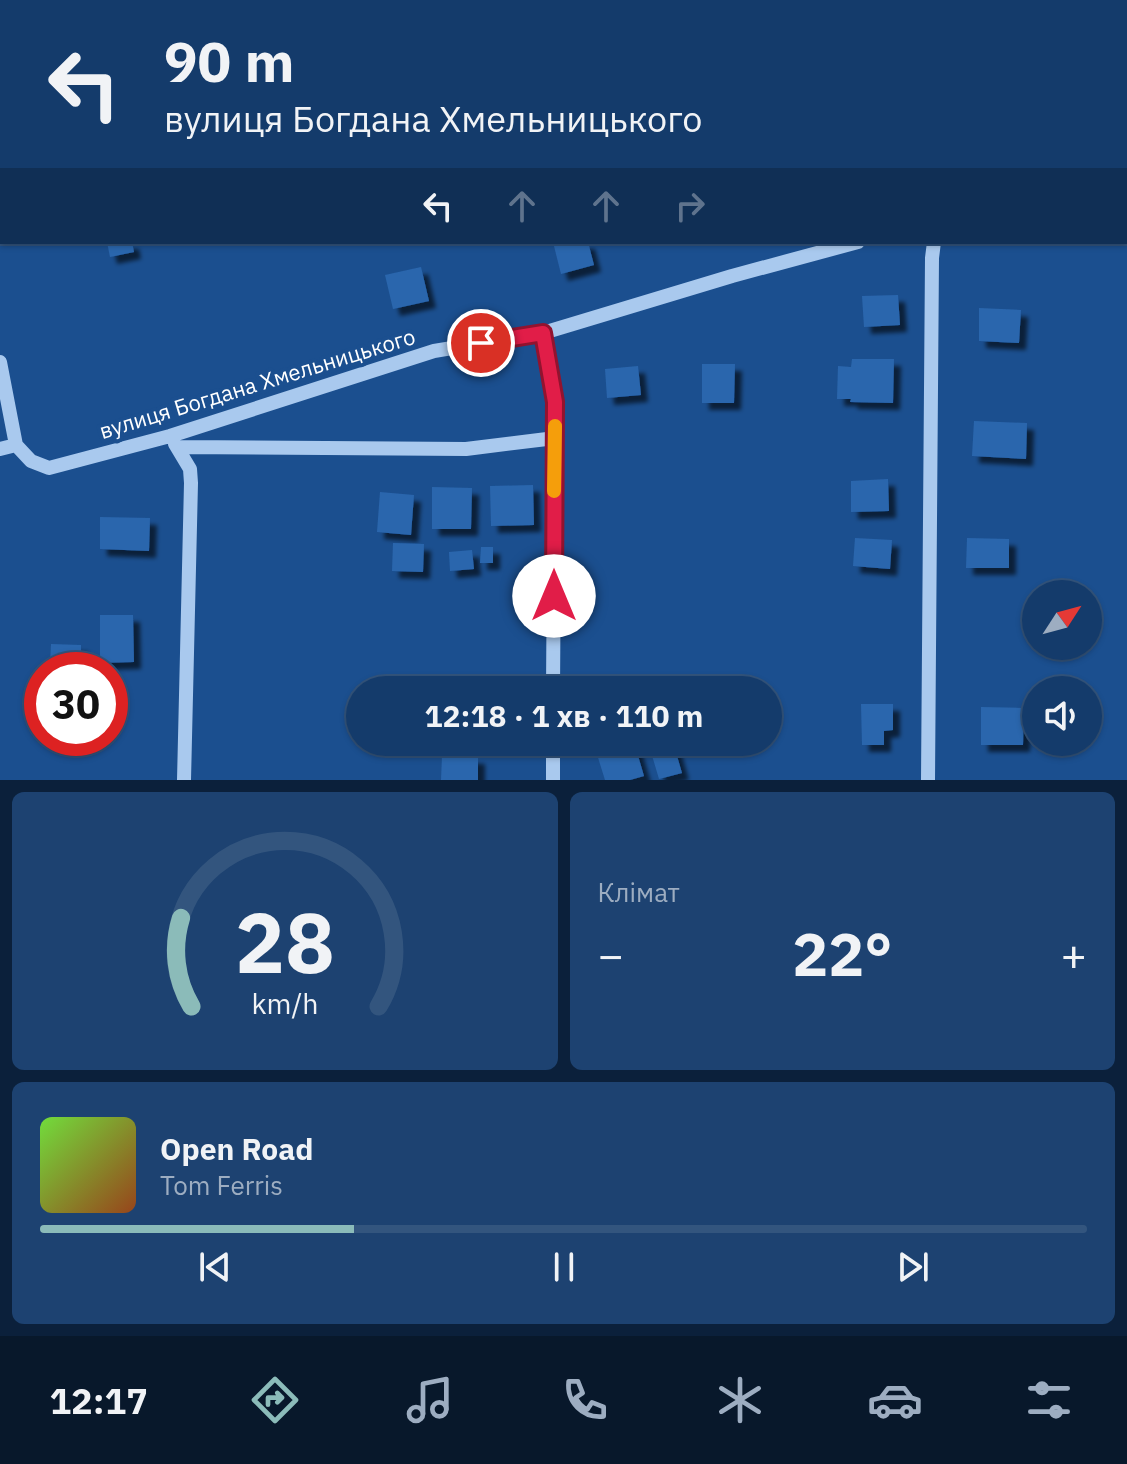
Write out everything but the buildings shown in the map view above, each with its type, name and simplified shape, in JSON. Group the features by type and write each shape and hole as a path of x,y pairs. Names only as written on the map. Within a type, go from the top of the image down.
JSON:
{"street":[{"name":"вулиця Богдана Хмельницького","path":"16,445 31,461 49,468 174,442 434,351 543,333 851,244"},
{"path":"928,780 934,244"},
{"path":"543,333 555,402 553,676"},
{"path":"0,362 16,445 0,449"},
{"path":"174,442 466,449 555,438"},
{"path":"174,442 190,469 191,483 184,780"},
{"path":"553,756 553,780"}],"slow traffic":[{"path":"554,491 555,426"}],"route":[{"path":"481,343 543,333 555,402 554,596"}]}
